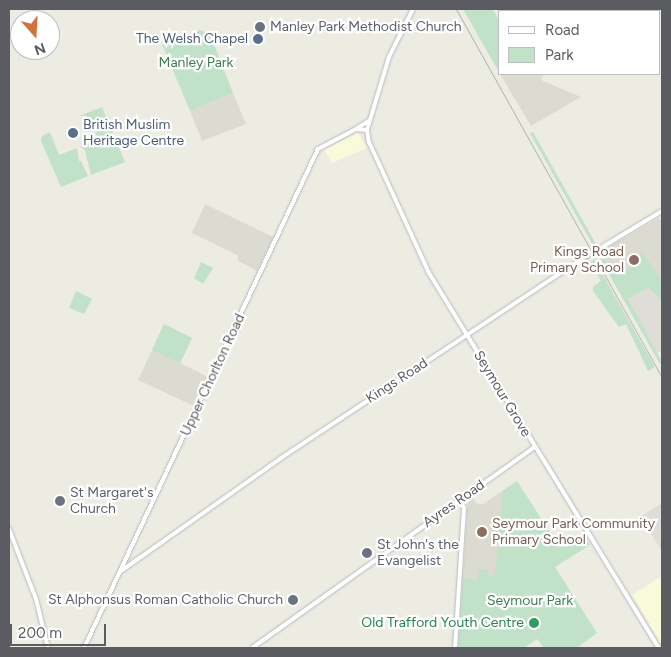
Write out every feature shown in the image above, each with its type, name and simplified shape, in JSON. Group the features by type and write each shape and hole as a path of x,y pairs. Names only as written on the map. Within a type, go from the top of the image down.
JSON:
{"main road":[{"path":"356,129 367,130 389,57 413,9"},
{"name":"Upper Chorlton Road","path":"84,648 318,149 369,121"},
{"name":"Seymour Grove","path":"367,130 369,142 418,253 659,648"},
{"name":"Kings Road","path":"120,571 281,458 586,256 662,211"},
{"name":"Ayres Road","path":"252,648 535,447"},
{"path":"455,648 464,508 460,500"},
{"path":"9,529 36,599 48,648"},
{"path":"126,559 138,560"}],"shaded area":[{"path":"501,75 543,75 541,80 581,97 531,126"},
{"path":"233,93 246,124 202,141 190,111"},
{"path":"358,133 367,148 332,163 324,150"},
{"path":"205,204 273,237 257,271 237,260 239,256 192,233"},
{"name":"Kings Road Primary School","path":"659,218 662,223 662,287 649,287 627,300 600,252"},
{"path":"649,286 662,302 662,351 657,353 627,300"},
{"path":"164,324 192,338 180,363 208,377 194,406 138,380"},
{"name":"Seymour Park Community Primary School","path":"502,491 496,567 500,576 496,580 463,578 468,499 471,496 477,504 483,504"},
{"path":"662,503 662,551 640,517"},
{"path":"662,576 662,645 632,595"}],"green space":[{"path":"463,9 492,9 495,13 498,18 498,70"},
{"name":"Manley Park","path":"200,30 210,34 233,93 190,111 162,44"},
{"path":"102,107 125,162 91,175 85,150 80,147 99,139 85,116 79,116"},
{"path":"50,132 59,155 77,148 79,161 81,161 88,176 61,187 41,141 42,136"},
{"path":"533,132 597,246 594,247 530,133"},
{"path":"600,252 610,268 618,264 623,272 638,264 635,257 643,253 662,281 662,302 649,287 628,299 662,362 660,364 597,253"},
{"path":"594,259 655,367 648,371 626,324 619,327 593,291 593,287 601,281 590,263"},
{"path":"201,262 213,268 203,284 194,278"},
{"path":"76,291 92,299 84,314 69,308"},
{"path":"164,324 192,338 180,363 152,350"},
{"name":"Seymour Park","path":"517,481 555,540 561,536 567,544 583,534 590,545 555,567 597,633 577,648 544,648 537,639 524,648 458,648 463,578 478,579 479,569 488,569 488,576 495,575 502,491"}],"tram line":[{"path":"456,9 662,377"}],"place":[{"name":"Manley Park Methodist Church","path":"260,27"},
{"name":"The Welsh Chapel","path":"258,39"},
{"name":"British Muslim Heritage Centre","path":"73,133"},
{"name":"Kings Road Primary School","path":"634,260"},
{"name":"St Margaret's Church","path":"60,501"},
{"name":"Seymour Park Community Primary School","path":"482,532"},
{"name":"St John's the Evangelist","path":"367,553"},
{"name":"St Alphonsus Roman Catholic Church","path":"293,600"},
{"name":"Old Trafford Youth Centre","path":"534,623"}]}
